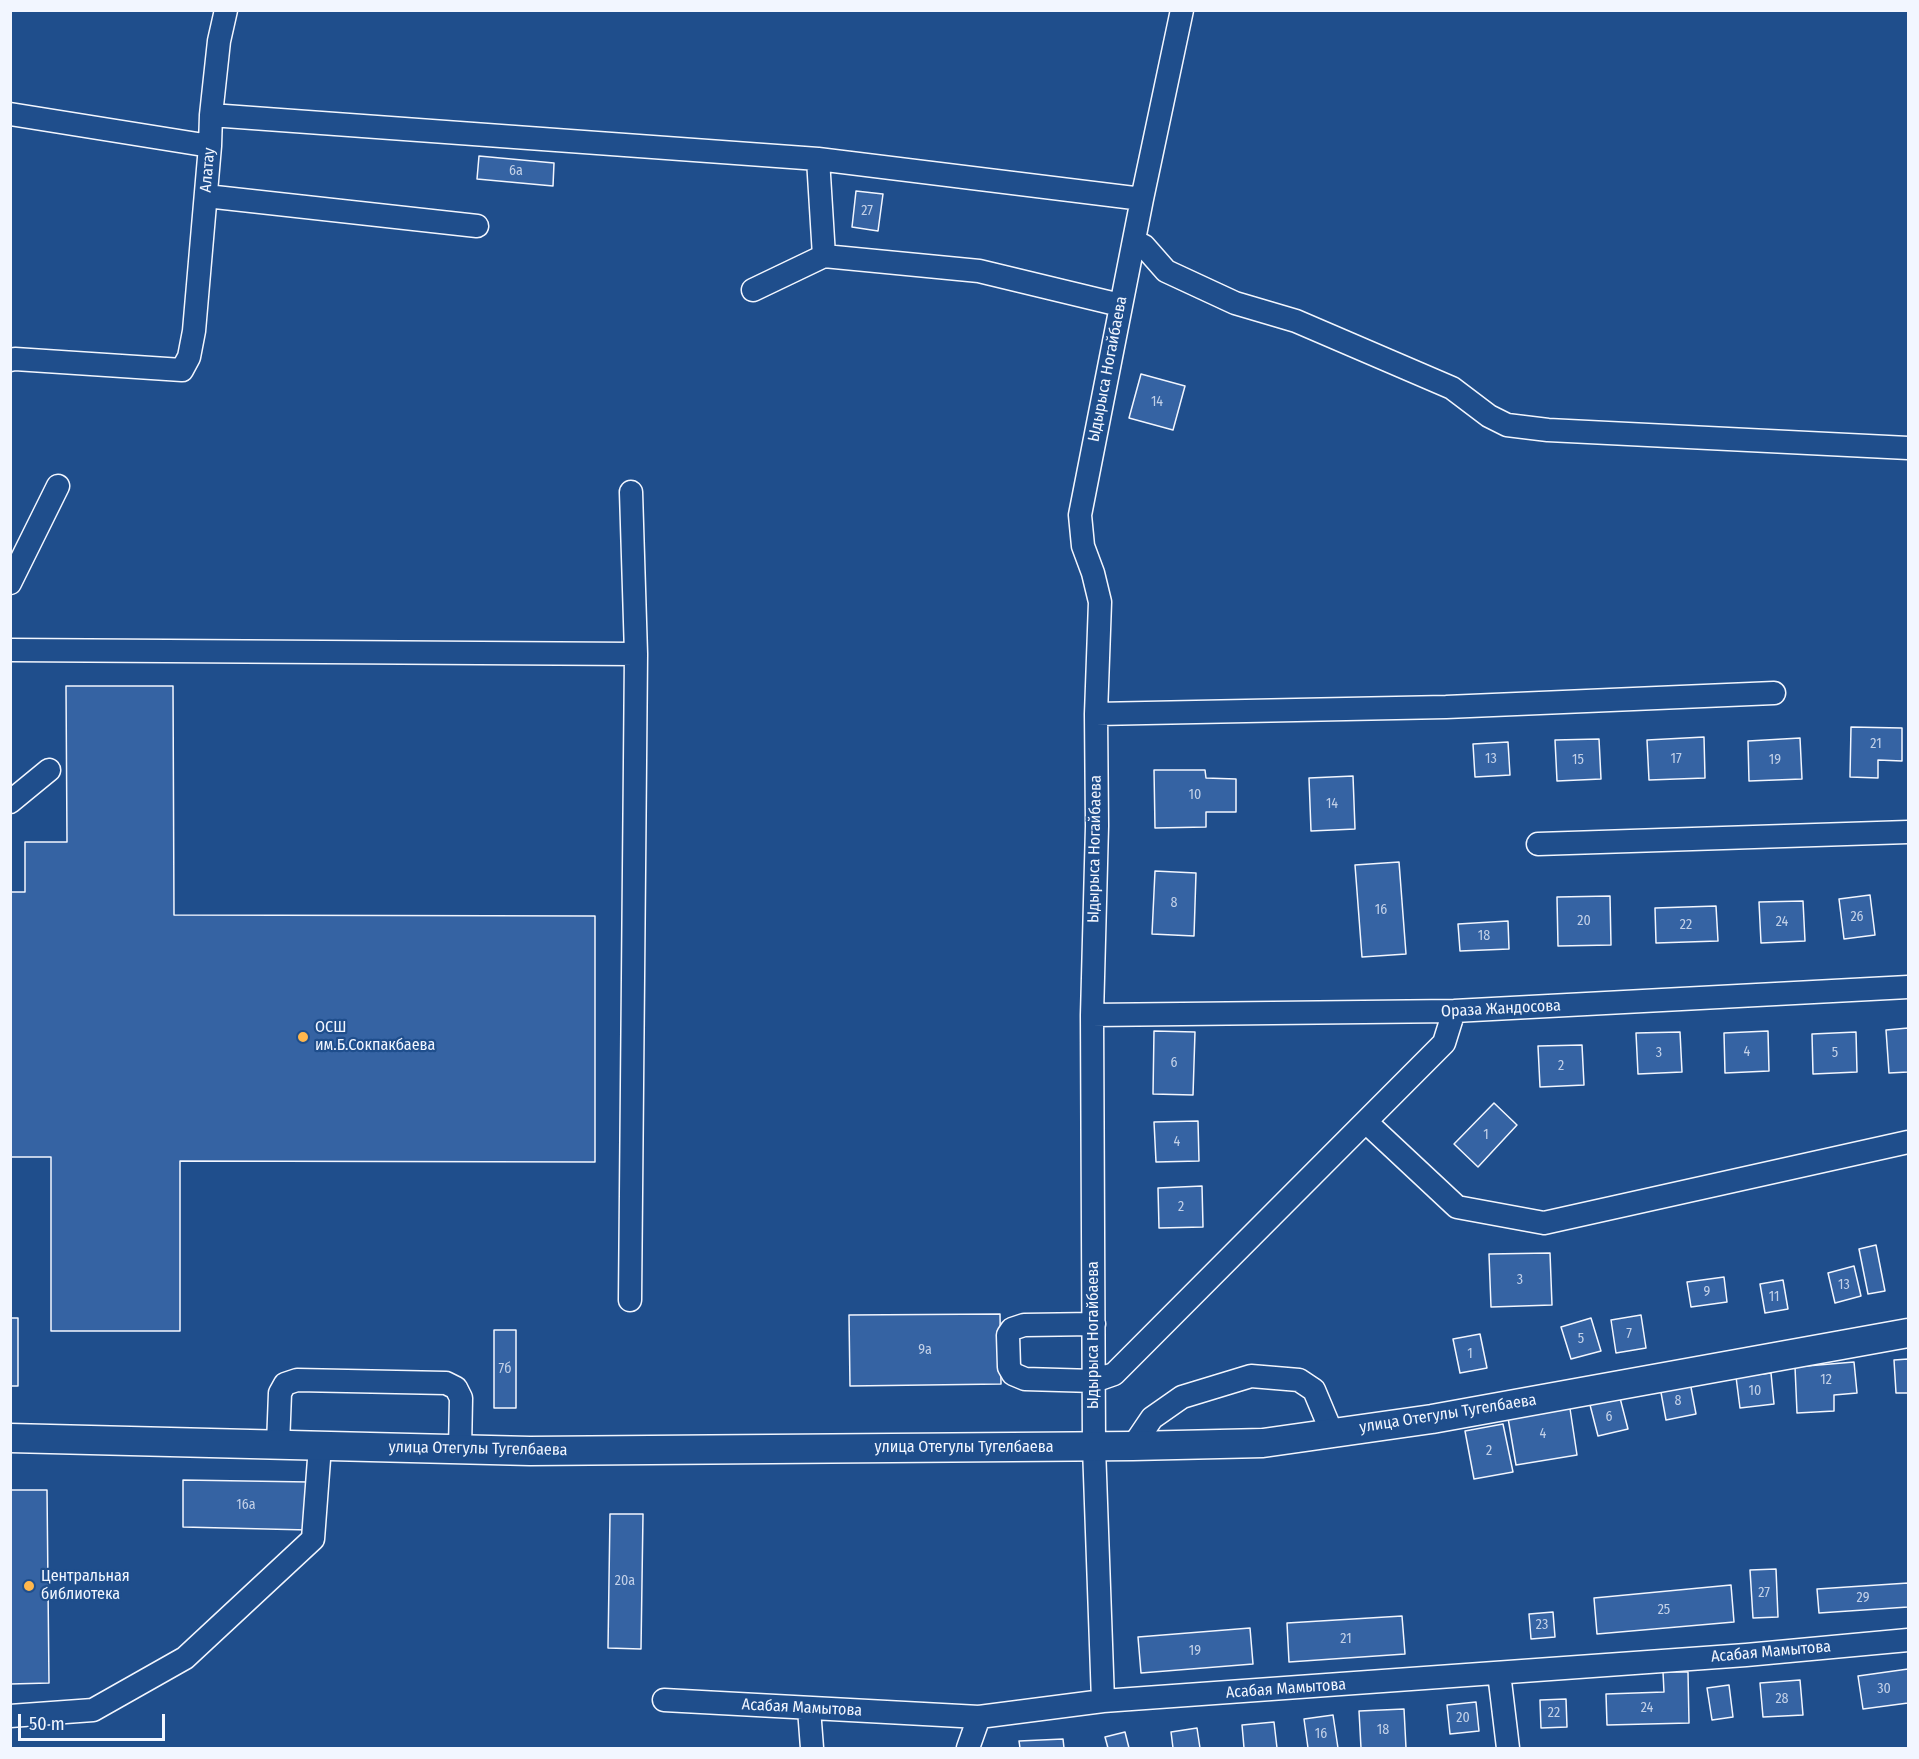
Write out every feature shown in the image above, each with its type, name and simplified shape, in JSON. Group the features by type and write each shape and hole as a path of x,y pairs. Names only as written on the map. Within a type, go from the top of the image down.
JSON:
{"main road":[{"name":"улица Отегулы Тугелбаева","path":"10,1438 542,1451 1094,1447 1263,1443 1432,1419 1908,1333"}],"street":[{"name":"Алатау","path":"10,360 182,370 189,357 194,331 211,115 219,41 226,10"},
{"name":"Ыдырыса Ногайбаева","path":"1103,1701 1094,1447 1092,1015 1097,826 1096,714 1100,602 1083,546 1080,515 1120,304 1182,10"},
{"path":"10,114 210,146"},
{"path":"211,115 818,159 1142,199"},
{"path":"818,159 825,256"},
{"path":"206,196 477,226"},
{"path":"1134,241 1144,246 1166,272 1235,303 1296,321 1452,388 1489,416 1507,425 1548,430 1908,448"},
{"path":"753,290 825,256 979,271 1120,304"},
{"path":"10,583 58,486"},
{"path":"630,1300 636,654 631,492"},
{"path":"10,650 636,654"},
{"path":"1096,714 1446,707 1774,693"},
{"path":"10,802 49,771"},
{"path":"1538,844 1908,832"},
{"name":"Ораза Жандосова","path":"1092,1015 1454,1011 1908,987"},
{"path":"1094,1324 1024,1325 1012,1329 1008,1335 1009,1367 1013,1374 1025,1379 1094,1381 1114,1374 1444,1043 1454,1011"},
{"path":"1365,1122 1457,1207 1544,1223 1908,1142"},
{"path":"1133,1446 1152,1418 1182,1397 1251,1376 1299,1380 1314,1390 1332,1433"},
{"path":"278,1445 280,1393 285,1384 297,1380 423,1382 446,1383 456,1388 461,1398 460,1450"},
{"path":"10,1716 93,1710 185,1658 313,1539 320,1446"},
{"name":"Асабая Мамытова","path":"664,1700 979,1717 1103,1701 1499,1673 1908,1640"},
{"path":"1499,1673 1508,1749"},
{"path":"809,1709 812,1749"},
{"path":"968,1749 979,1717"}],"building":[{"path":"479,156 554,163 553,186 477,179"},
{"path":"856,191 883,194 878,231 852,227"},
{"path":"1141,374 1185,386 1173,430 1129,418"},
{"name":"ОСШ им.Б.Сокпакбаева","path":"66,686 173,686 174,915 595,916 595,1162 180,1161 180,1331 51,1331 51,1157 10,1157 10,892 25,892 25,842 67,842"},
{"path":"1851,727 1902,728 1902,761 1878,760 1878,778 1850,777"},
{"path":"1704,737 1705,778 1649,780 1647,740"},
{"path":"1800,738 1802,779 1749,781 1748,741"},
{"path":"1599,739 1601,779 1557,781 1555,740"},
{"path":"1508,742 1510,775 1475,777 1473,744"},
{"path":"1154,770 1205,770 1206,778 1236,779 1236,812 1206,812 1206,827 1155,828"},
{"path":"1353,776 1355,829 1311,831 1309,778"},
{"path":"1399,862 1406,954 1362,957 1355,865"},
{"path":"1155,871 1196,873 1194,936 1152,934"},
{"path":"1870,895 1875,935 1844,939 1839,899"},
{"path":"1610,896 1611,945 1558,946 1557,897"},
{"path":"1803,901 1805,941 1761,943 1759,902"},
{"path":"1716,906 1718,941 1656,943 1655,908"},
{"path":"1508,921 1509,949 1460,951 1458,924"},
{"path":"1908,1028 1908,1072 1889,1073 1886,1030"},
{"path":"1154,1031 1195,1032 1193,1095 1153,1094"},
{"path":"1768,1031 1769,1071 1725,1073 1724,1033"},
{"path":"1680,1032 1682,1072 1638,1074 1636,1033"},
{"path":"1856,1032 1857,1072 1813,1074 1812,1034"},
{"path":"1582,1045 1584,1085 1540,1087 1538,1046"},
{"path":"1494,1103 1517,1125 1478,1167 1454,1144"},
{"path":"1198,1121 1199,1161 1156,1162 1154,1122"},
{"path":"1202,1186 1203,1227 1159,1228 1158,1188"},
{"path":"1876,1245 1885,1291 1868,1294 1859,1249"},
{"path":"1550,1253 1552,1305 1491,1307 1489,1254"},
{"path":"1854,1266 1861,1296 1835,1303 1828,1273"},
{"path":"1724,1277 1727,1302 1691,1307 1687,1282"},
{"path":"1783,1280 1788,1309 1765,1313 1760,1284"},
{"path":"1000,1314 1001,1384 850,1386 849,1315"},
{"path":"1641,1315 1646,1348 1616,1353 1611,1320"},
{"path":"10,1318 18,1318 18,1386 10,1386"},
{"path":"1591,1318 1601,1351 1571,1359 1561,1327"},
{"path":"494,1330 516,1330 516,1408 494,1408"},
{"path":"1480,1334 1487,1368 1460,1373 1453,1339"},
{"path":"1908,1359 1908,1393 1896,1393 1894,1360"},
{"path":"1854,1362 1857,1393 1834,1395 1834,1411 1797,1413 1795,1367"},
{"path":"1771,1373 1774,1404 1740,1408 1736,1377"},
{"path":"1690,1382 1696,1414 1666,1420 1660,1387"},
{"path":"1620,1398 1628,1429 1598,1436 1590,1405"},
{"path":"1569,1402 1577,1455 1516,1465 1507,1412"},
{"path":"1503,1424 1513,1472 1474,1479 1465,1431"},
{"path":"183,1480 309,1482 308,1530 183,1527"},
{"name":"Центральная библиотека","path":"10,1490 47,1490 49,1683 10,1684"},
{"path":"610,1514 643,1514 641,1649 608,1648"},
{"path":"1776,1569 1778,1617 1753,1618 1750,1570"},
{"path":"1908,1583 1908,1607 1819,1613 1817,1589"},
{"path":"1731,1585 1734,1622 1597,1634 1594,1598"},
{"path":"1553,1612 1555,1637 1531,1639 1529,1614"},
{"path":"1402,1616 1405,1654 1289,1662 1287,1623"},
{"path":"1250,1628 1253,1664 1141,1673 1138,1637"},
{"path":"1908,1669 1908,1703 1863,1709 1858,1676"},
{"path":"1663,1672 1688,1672 1689,1723 1607,1725 1606,1694 1664,1692"},
{"path":"1800,1680 1803,1715 1763,1717 1760,1683"},
{"path":"1729,1685 1733,1717 1712,1720 1707,1688"},
{"path":"1566,1699 1567,1727 1541,1728 1540,1700"},
{"path":"1476,1702 1479,1731 1450,1734 1447,1705"},
{"path":"1404,1709 1406,1748 1361,1748 1359,1711"},
{"path":"1333,1715 1338,1748 1308,1748 1304,1719"},
{"path":"1274,1722 1277,1748 1244,1748 1242,1725"},
{"path":"1197,1728 1200,1748 1173,1748 1171,1732"},
{"path":"1125,1732 1129,1748 1108,1748 1105,1737"},
{"path":"1063,1739 1064,1748 1020,1748 1019,1741"}],"place":[{"name":"ОСШ им.Б.Сокпакбаева","path":"303,1037"},
{"name":"Центральная библиотека","path":"29,1586"}]}
